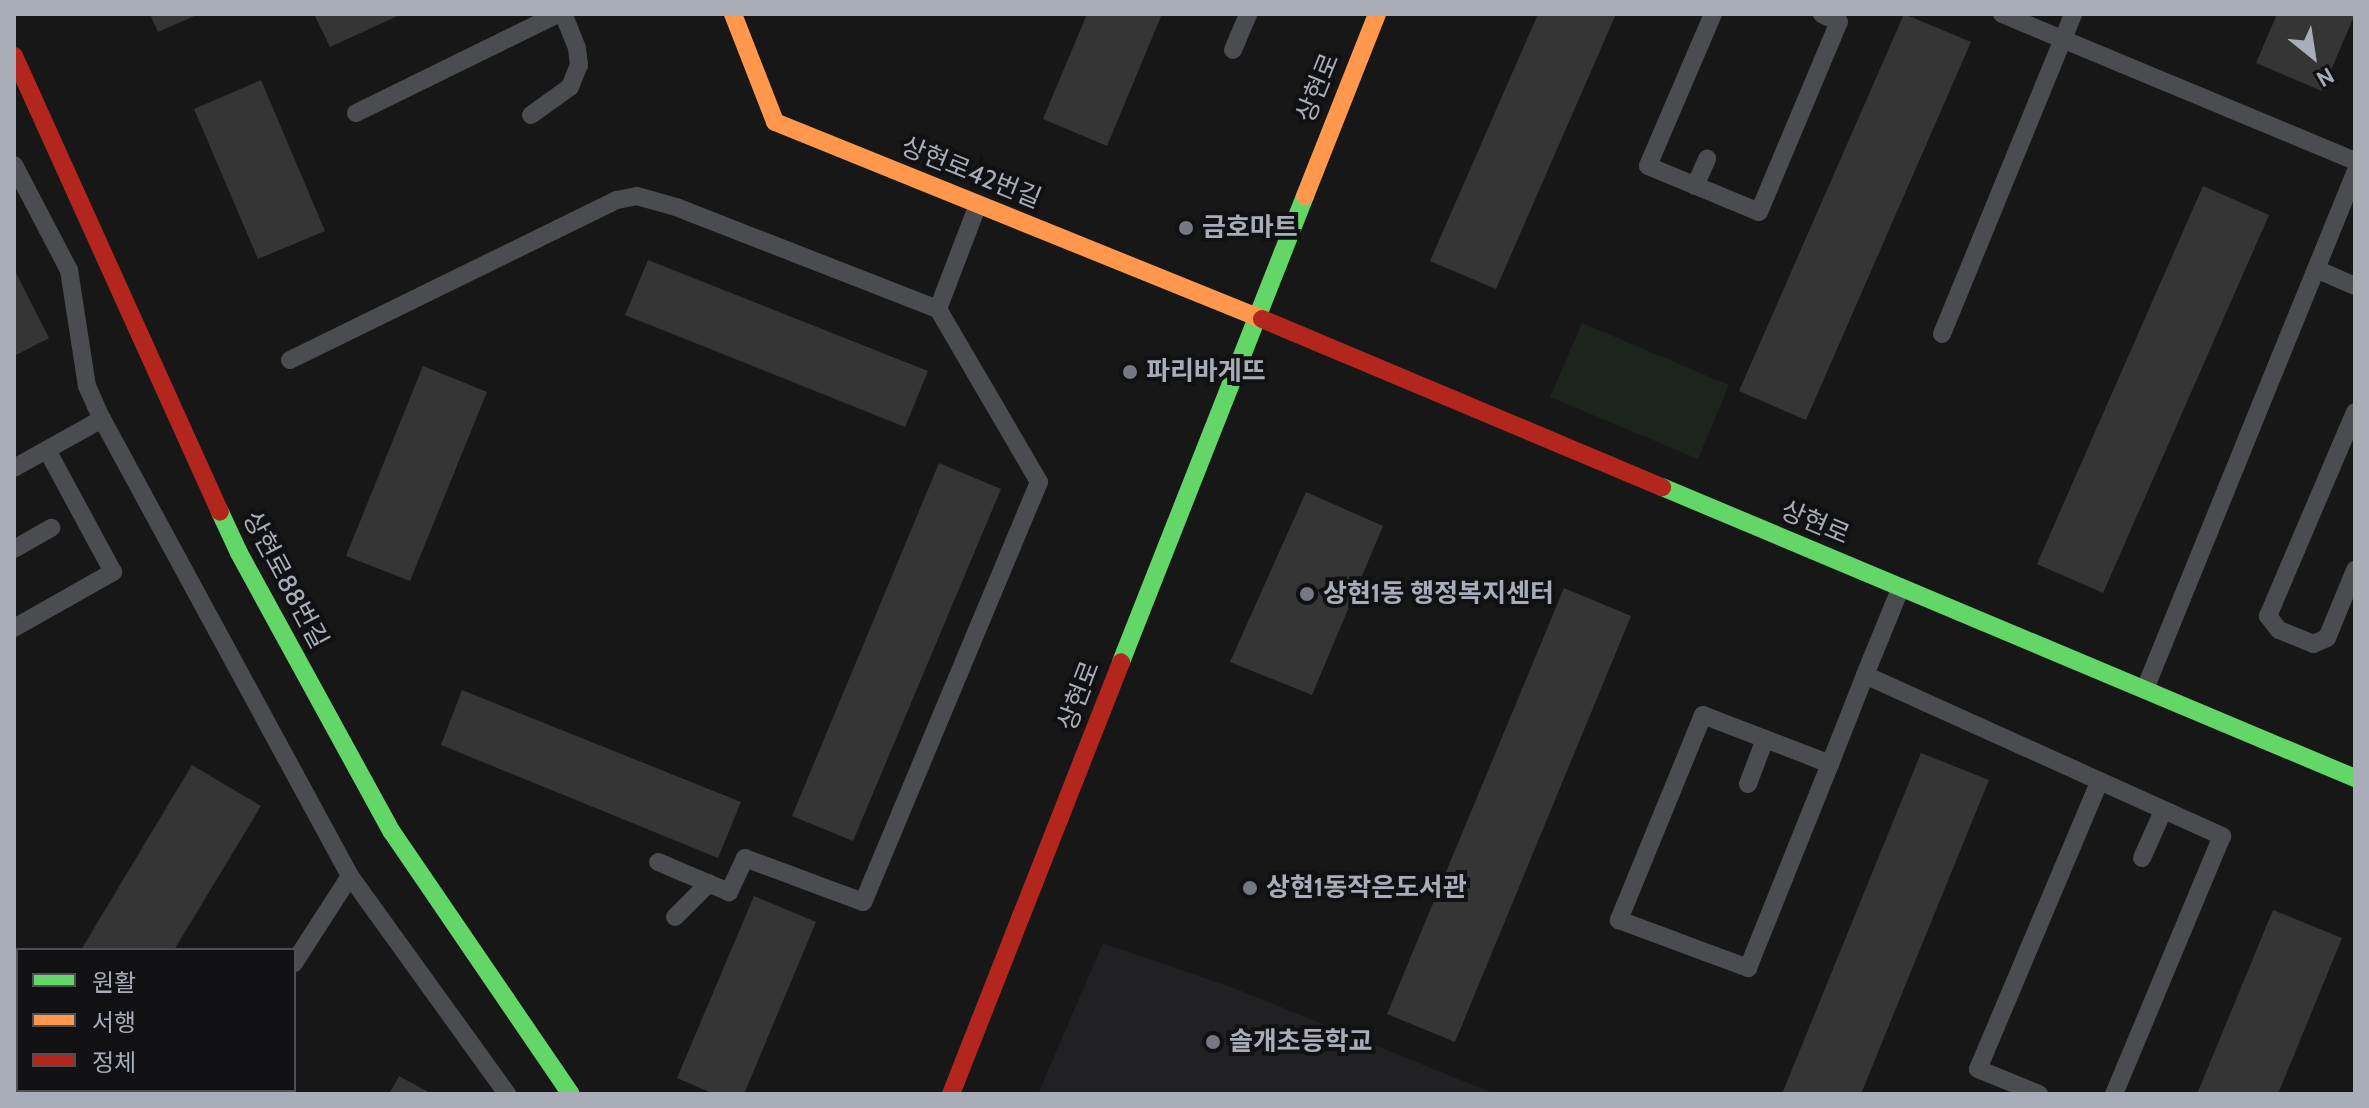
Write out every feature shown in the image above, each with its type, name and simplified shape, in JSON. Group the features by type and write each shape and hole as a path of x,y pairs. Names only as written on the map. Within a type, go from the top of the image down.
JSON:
{"street":[{"name":"상현로42번길","path":"733,14 775,122 1255,316"},
{"name":"상현로","path":"951,1094 1255,316 1377,14"},
{"name":"상현로88번길","path":"14,56 239,553 392,832 571,1094"},
{"name":"상현로","path":"1255,316 2355,778"}],"lane":[{"path":"356,113 560,14 577,48 579,65 570,87 531,115"},
{"path":"1233,50 1248,14"},
{"path":"1713,14 1648,166 1759,212 1839,22 1822,14"},
{"path":"2002,14 2355,161"},
{"path":"1942,334 2073,14"},
{"path":"1695,186 1707,159"},
{"path":"14,165 69,270 87,386 102,419 350,876 507,1094"},
{"path":"2145,689 2355,173"},
{"path":"290,360 617,200 637,196 676,207 938,309 1039,482 863,902 745,858 729,892 658,862"},
{"path":"938,309 978,204"},
{"path":"2316,269 2355,286"},
{"path":"2355,412 2268,616 2279,630 2313,644 2327,638 2355,570"},
{"path":"14,468 102,419"},
{"path":"14,628 113,572 47,450"},
{"path":"14,549 51,528"},
{"path":"1830,764 1703,715 1619,920 1748,968 1830,764 1865,675 1901,587"},
{"path":"1865,675 2222,836 2114,1094"},
{"path":"1748,784 1765,739"},
{"path":"2039,1094 1978,1069 2099,783"},
{"path":"2142,858 2163,811"},
{"path":"296,960 350,876"},
{"path":"675,917 709,883"}],"shaded area":[{"path":"1582,323 1729,385 1698,459 1550,397"},
{"name":"솔개초등학교","path":"1103,943 1239,990 1495,1094 1038,1094"}],"building":[{"path":"150,14 199,14 158,32"},
{"path":"314,14 402,14 330,47"},
{"path":"1087,14 1162,14 1107,146 1043,119"},
{"path":"1538,14 1616,14 1496,289 1430,261"},
{"path":"1904,14 1971,42 1806,420 1739,391"},
{"path":"2277,14 2355,14 2322,91 2256,63"},
{"path":"261,80 325,231 258,259 194,109"},
{"path":"2203,186 2269,215 2103,593 2037,564"},
{"path":"648,260 928,371 905,427 625,315"},
{"path":"14,269 49,338 14,356"},
{"path":"423,366 487,392 410,581 346,556"},
{"path":"939,463 1001,489 853,841 792,816"},
{"name":"상현1동 행정복지센터","path":"1306,492 1383,526 1312,695 1230,662"},
{"path":"1564,588 1631,616 1455,1042 1387,1014"},
{"path":"462,690 741,802 718,858 441,745"},
{"path":"1921,753 1989,780 1861,1094 1782,1094"},
{"path":"192,765 261,806 175,948 82,948"},
{"path":"754,896 816,922 744,1094 714,1094 677,1078"},
{"path":"2273,910 2342,938 2278,1094 2197,1094"},
{"path":"399,1076 432,1094 389,1094"},
{"path":"58,1092 90,1092 89,1094"}],"traffic: fast":[{"path":"1121,662 1305,196"},
{"path":"1662,487 2355,778"},
{"path":"220,512 239,553 392,832 571,1094"}],"traffic: slow":[{"path":"733,14 775,122 1262,319"},
{"path":"1305,196 1377,14"}],"traffic: jam":[{"path":"14,56 220,512"},
{"path":"1262,319 1662,487"},
{"path":"951,1094 1121,662"}],"place":[{"name":"금호마트","path":"1186,228"},
{"name":"파리바게뜨","path":"1130,372"},
{"name":"상현1동 행정복지센터","path":"1307,594"},
{"name":"상현1동작은도서관","path":"1250,888"},
{"name":"솔개초등학교","path":"1213,1042"}]}
